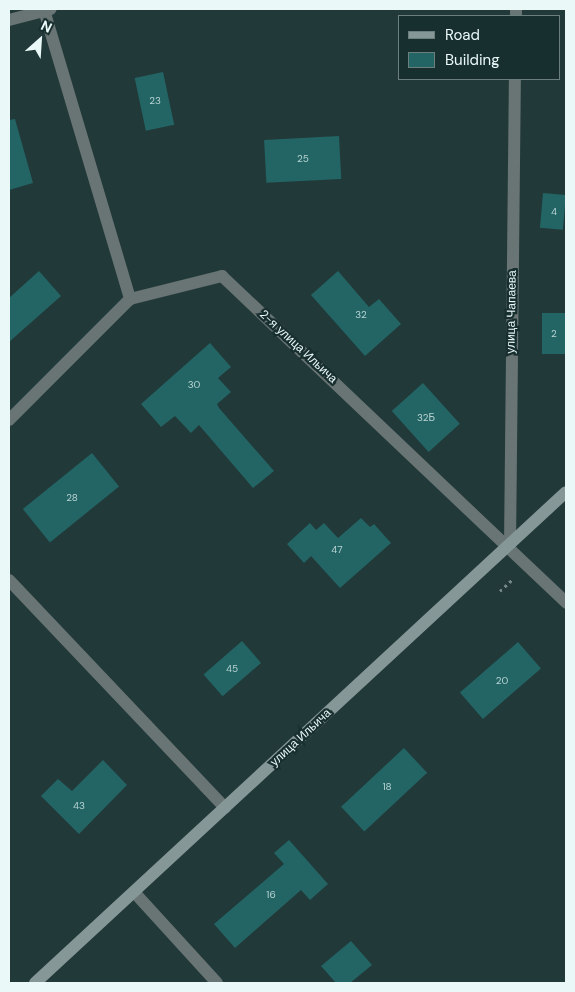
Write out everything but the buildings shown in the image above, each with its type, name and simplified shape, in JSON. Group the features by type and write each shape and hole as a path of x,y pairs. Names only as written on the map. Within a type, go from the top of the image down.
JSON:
{"main road":[{"name":"улица Ильича","path":"35,983 510,546 566,492"}],"street":[{"path":"9,20 47,10 130,298 9,420"},
{"name":"улица Чапаева","path":"510,546 515,80"},
{"name":"2-я улица Ильича","path":"130,298 222,276 510,546 566,603"},
{"path":"9,580 225,808"},
{"path":"134,892 217,983"}]}
